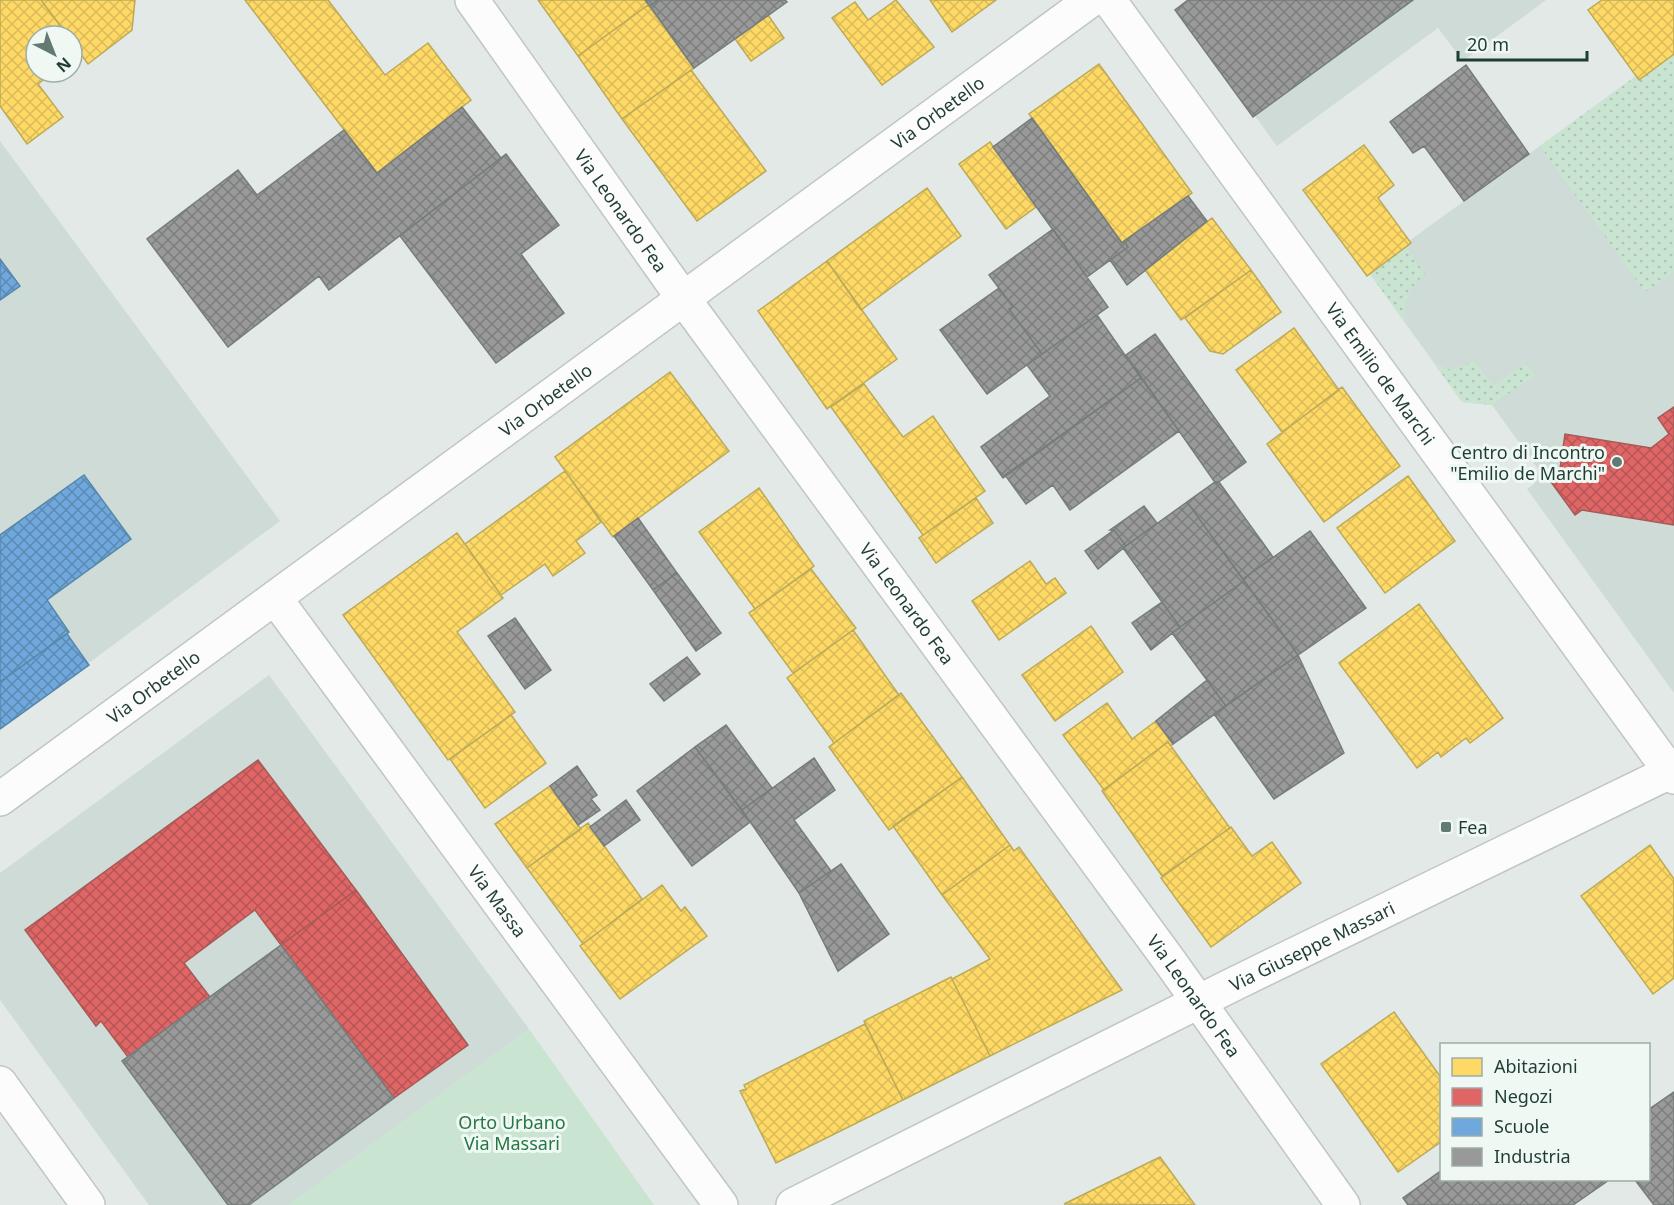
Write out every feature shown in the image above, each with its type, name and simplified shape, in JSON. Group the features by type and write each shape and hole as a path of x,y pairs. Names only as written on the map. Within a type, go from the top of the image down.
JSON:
{"street":[{"name":"Via Leonardo Fea","path":"472,0 683,298 1199,1001 1343,1205"},
{"name":"Via Orbetello","path":"0,799 1091,0"},
{"name":"Via Emilio de Marchi","path":"1109,0 1673,773"},
{"name":"Via Massa","path":"275,598 721,1205"},
{"name":"Via Giuseppe Massari","path":"792,1205 1199,1001 1673,773"},
{"path":"0,1083 88,1205"}],"shaded area":[{"path":"1188,0 1546,0 1463,61 1438,28 1277,146 1175,10"},
{"path":"1674,54 1674,693 1527,489 1534,484 1538,469 1492,405 1462,402 1370,274 1410,243 1409,241 1636,76 1639,79"},
{"path":"0,141 280,521 0,729"},
{"path":"269,675 529,1029 289,1205 149,1205 0,1000 0,873"}],"green space":[{"path":"1674,54 1674,272 1645,292 1540,146 1636,76 1639,79"},
{"path":"1406,247 1425,274 1408,295 1405,323 1370,274"},
{"path":"1474,361 1493,386 1526,363 1535,375 1492,405 1462,402 1434,363 1451,370"},
{"name":"Orto Urbano Via Massari","path":"529,1029 654,1205 289,1205"}],"building: Abitazioni":[{"path":"0,0 41,0 59,24 24,24 24,84 38,84 63,117 27,144 0,106"},
{"path":"41,0 135,0 132,30 88,64 84,58 84,24 59,24"},
{"path":"245,0 328,0 385,75 428,43 471,100 377,173"},
{"path":"538,0 645,0 648,5 578,56"},
{"path":"896,0 934,47 882,85 832,18 855,2 868,20"},
{"path":"930,0 996,0 952,32"},
{"path":"1602,0 1674,0 1674,54 1639,80 1588,10"},
{"path":"648,5 694,68 622,119 578,56"},
{"path":"768,15 784,38 751,61 735,39"},
{"path":"1099,64 1192,193 1122,243 1029,114"},
{"path":"691,70 766,171 697,221 622,119"},
{"path":"990,142 1036,207 1006,229 959,164"},
{"path":"1364,145 1394,185 1378,198 1411,243 1367,276 1303,190"},
{"path":"927,188 961,236 861,310 827,261"},
{"path":"1212,218 1251,270 1181,320 1145,270"},
{"path":"827,261 897,359 827,409 758,311"},
{"path":"1251,270 1281,312 1223,354 1210,351 1185,318"},
{"path":"1294,328 1339,390 1282,432 1236,370"},
{"path":"670,372 729,451 613,537 555,457"},
{"path":"864,384 903,437 933,416 985,491 923,535 831,407"},
{"path":"1342,387 1400,466 1324,522 1267,444"},
{"path":"565,471 601,522 576,541 585,553 553,576 545,564 501,595 465,544"},
{"path":"1408,476 1455,541 1385,593 1337,528"},
{"path":"759,488 814,566 755,609 699,532"},
{"path":"976,498 993,523 936,563 919,538"},
{"path":"457,533 503,598 457,632 515,712 448,760 343,615"},
{"path":"1030,561 1046,584 1055,578 1066,593 999,640 972,601"},
{"path":"811,569 856,628 793,673 749,613"},
{"path":"1419,604 1503,718 1470,743 1466,738 1441,757 1438,752 1417,768 1339,663"},
{"path":"1091,626 1123,672 1055,721 1022,675"},
{"path":"853,630 899,695 834,743 787,678"},
{"path":"901,693 962,777 889,830 829,747"},
{"path":"1107,703 1132,739 1156,721 1173,744 1171,746 1168,742 1104,790 1063,735"},
{"path":"511,715 546,763 485,808 450,759"},
{"path":"1168,742 1230,828 1162,876 1102,791"},
{"path":"962,777 1010,845 942,895 893,826"},
{"path":"550,786 581,829 527,868 495,824"},
{"path":"588,823 642,899 583,944 527,868"},
{"path":"1231,827 1252,856 1272,842 1301,883 1211,947 1161,878"},
{"path":"1010,845 1014,851 1019,847 1122,990 990,1056 952,979 990,959 942,895"},
{"path":"1650,845 1674,879 1674,978 1653,994 1581,896"},
{"path":"662,885 681,911 685,907 707,936 620,999 580,946"},
{"path":"951,977 990,1056 903,1100 864,1021"},
{"path":"1394,1012 1440,1076 1440,1142 1398,1172 1321,1064"},
{"path":"865,1024 903,1100 776,1163 740,1091 746,1089 744,1085"},
{"path":"1160,1157 1195,1205 1064,1204"}],"building: Negozi":[{"name":"Centro di Incontro \"Emilio de Marchi\"","path":"1674,407 1674,525 1582,510 1575,515 1551,482 1559,476 1565,434 1651,448 1669,434 1658,418"},
{"path":"258,760 356,890 281,945 255,910 184,963 210,997 128,1057 101,1021 96,1026 25,930"},
{"path":"356,890 468,1045 394,1098 281,945"}],"building: Scuole":[{"path":"0,259 20,286 0,300"},
{"path":"84,475 131,539 47,600 69,632 0,682 0,535"},
{"path":"67,634 89,665 0,729 0,682"}],"building: Industria":[{"path":"645,0 658,0 650,6"},
{"path":"658,0 785,0 787,2 694,68 650,6"},
{"path":"1188,0 1413,0 1253,117 1175,10"},
{"path":"1466,65 1529,154 1464,201 1424,146 1413,153 1390,122"},
{"path":"462,107 501,158 329,290 319,276 228,347 147,239 238,170 257,195 344,130 377,173"},
{"path":"1032,118 1122,243 1124,241 1128,247 1087,277 993,147"},
{"path":"506,154 559,225 521,254 564,313 496,363 400,236"},
{"path":"1188,196 1207,221 1127,285 1110,260 1128,247 1124,241"},
{"path":"1053,229 1108,307 1042,354 1009,309 1013,307 989,275"},
{"path":"999,288 1013,307 1009,309 1042,354 987,394 940,330"},
{"path":"1097,315 1141,378 1003,478 981,447 1050,396 1027,365"},
{"path":"1155,334 1246,462 1216,484 1126,355"},
{"path":"1141,378 1179,431 1070,510 1053,485 1026,504 1005,475"},
{"path":"1215,482 1219,482 1273,557 1243,579 1187,502"},
{"path":"1187,502 1244,581 1180,627 1123,548"},
{"path":"1144,506 1157,523 1126,546 1114,530 1110,530"},
{"path":"638,518 677,573 653,590 614,536"},
{"path":"1114,530 1126,546 1098,569 1085,551"},
{"path":"1310,531 1366,608 1298,655 1243,579"},
{"path":"677,573 721,633 696,651 653,590"},
{"path":"1244,581 1298,655 1226,706 1172,633"},
{"path":"1162,602 1180,627 1151,650 1132,623"},
{"path":"515,618 551,670 525,689 488,636"},
{"path":"1298,655 1344,753 1274,799 1214,714"},
{"path":"687,657 700,674 664,701 650,684"},
{"path":"1207,680 1226,706 1173,744 1156,721"},
{"path":"726,725 772,788 742,810 695,747"},
{"path":"695,747 750,822 692,866 637,791"},
{"path":"814,758 835,790 794,820 831,871 799,893 742,810"},
{"path":"577,766 597,795 591,799 600,810 578,825 550,786"},
{"path":"626,800 640,820 604,846 590,827"},
{"path":"841,864 889,934 838,971 799,893"},
{"path":"281,945 394,1098 249,1205 228,1205 122,1061"},
{"path":"1674,1092 1674,1205 1654,1205 1636,1181 1650,1181 1650,1109"},
{"path":"1440,1171 1440,1181 1608,1181 1573,1205 1408,1205 1403,1198"}],"place":[{"name":"Centro di Incontro \"Emilio de Marchi\"","path":"1617,462"},
{"name":"Fea","path":"1446,827"}]}
